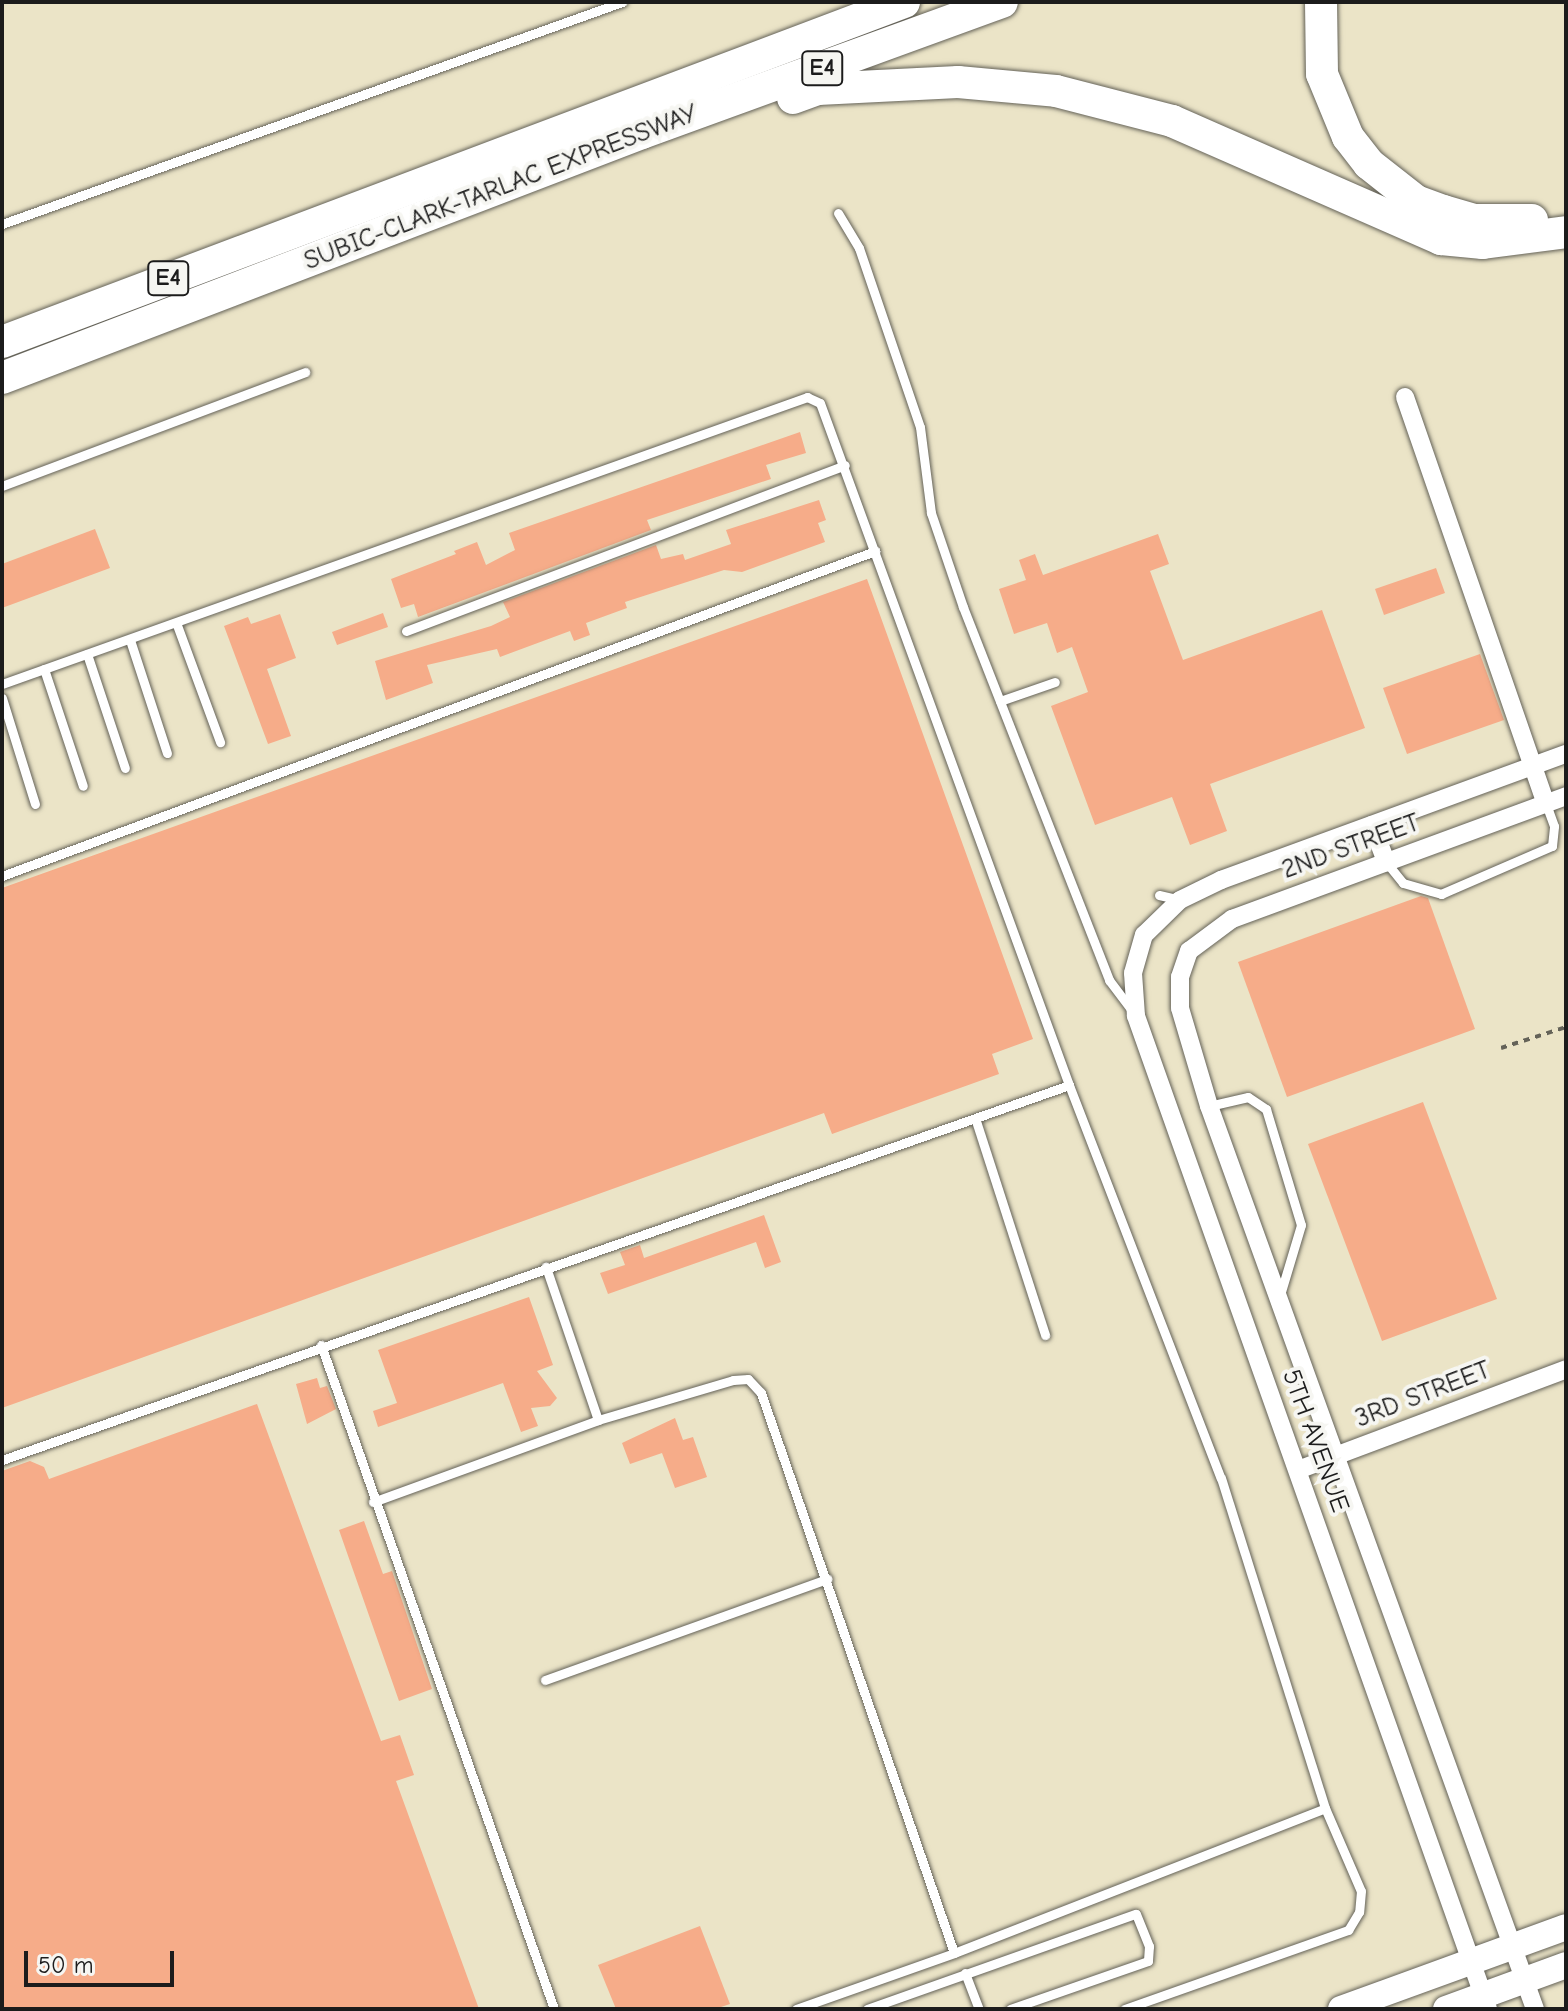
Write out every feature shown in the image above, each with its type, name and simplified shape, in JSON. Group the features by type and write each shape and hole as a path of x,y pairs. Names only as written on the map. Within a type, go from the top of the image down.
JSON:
{"highway":[{"path":"626,104 748,45 857,2"},
{"name":"SUBIC-CLARK-TARLAC EXPRESSWAY","path":"2,342 626,104 904,2"},
{"name":"SUBIC-CLARK-TARLAC EXPRESSWAY","path":"2,378 642,133 1002,2"},
{"path":"1321,2 1322,74 1332,105 1348,137 1392,186 1416,201 1475,220 1530,220 1566,212"},
{"path":"642,133 726,123 818,89 958,82 1056,91 1172,121 1441,239 1483,243 1566,232"}],"main road":[{"path":"1341,2009 1566,1927"},
{"path":"1446,2009 1485,2002 1524,1980 1566,1965"}],"street":[{"path":"1405,397 1546,804"},
{"name":"2ND STREET","path":"1180,900 1566,754"},
{"name":"2ND STREET","path":"1180,977 1189,951 1206,933 1566,796"},
{"path":"1372,825 1386,862"},
{"name":"5TH AVENUE","path":"1180,900 1144,935 1133,973 1136,1016 1485,2002"},
{"name":"5TH AVENUE","path":"1180,977 1180,1008 1209,1106 1535,2009"},
{"name":"3RD STREET","path":"1298,1470 1566,1369"}],"lane":[{"path":"2,224 622,2"},
{"path":"838,213 859,248 920,427 931,513 1000,701 1086,913 1109,980 1136,1016"},
{"path":"2,486 305,372"},
{"path":"2,684 177,625 807,397 820,403 1069,1085 1221,1478 1325,1808 1361,1891 1359,1912 1348,1930 1125,2009"},
{"path":"406,631 845,465"},
{"path":"2,876 875,551"},
{"path":"177,625 220,742"},
{"path":"130,640 167,753"},
{"path":"87,654 125,768"},
{"path":"44,669 83,786"},
{"path":"1000,701 1055,682"},
{"path":"2,698 35,804"},
{"path":"1386,862 1403,883 1441,894 1552,846 1554,826 1546,804"},
{"path":"1159,895 1180,900"},
{"path":"2,1460 321,1345 976,1121 1069,1085"},
{"path":"1209,1106 1248,1097 1266,1109 1301,1225 1278,1299"},
{"path":"976,1121 1045,1335"},
{"path":"546,1267 598,1420"},
{"path":"321,1345 373,1502 554,2009"},
{"path":"373,1502 669,1396 748,1379 761,1393 954,1953"},
{"path":"545,1680 827,1579"},
{"path":"796,2009 954,1953 1325,1808"},
{"path":"867,2009 1136,1914 1149,1946 1148,1961 1010,2009"},
{"path":"965,1973 979,2009"}],"path":[{"path":"1501,1048 1566,1027"}],"building":[{"path":"800,432 806,453 766,465 771,479 647,520 651,530 418,617 414,604 401,608 391,579 456,554 454,551 477,542 486,565 515,550 509,533"},
{"path":"819,500 826,520 818,523 825,542 742,572 724,570 625,602 627,608 586,623 590,635 574,641 570,631 500,657 497,649 427,665 433,683 386,700 375,661 491,626 510,617 503,602 656,545 661,559 683,554 685,560 731,544 726,530"},
{"path":"95,529 110,568 2,608 2,564"},
{"path":"1158,534 1169,564 1150,571 1183,660 1322,610 1365,728 1210,784 1227,831 1190,845 1172,797 1095,825 1051,706 1088,692 1072,647 1057,653 1047,623 1014,634 999,589 1026,580 1019,560 1035,554 1043,575"},
{"path":"1436,568 1445,593 1384,615 1375,589"},
{"path":"867,579 1033,1039 992,1054 999,1074 832,1134 824,1113 2,1408 2,888"},
{"path":"383,613 388,627 337,645 332,632"},
{"path":"280,614 296,658 267,669 291,736 268,744 224,626 248,617 251,624"},
{"path":"1480,654 1504,720 1407,754 1383,688"},
{"path":"1421,896 1428,898 1475,1029 1287,1097 1238,962"},
{"path":"1423,1102 1497,1299 1382,1341 1308,1144"},
{"path":"764,1215 781,1262 765,1268 756,1242 608,1294 600,1273 625,1265 620,1252 640,1245 644,1258"},
{"path":"529,1297 553,1365 537,1371 557,1398 550,1406 531,1408 538,1426 521,1432 503,1383 378,1427 373,1411 397,1403 378,1350"},
{"path":"317,1378 320,1388 327,1386 336,1409 307,1424 296,1384"},
{"path":"257,1404 381,1741 400,1735 414,1775 396,1781 479,2009 2,2009 2,1471 30,1461 44,1467 49,1479"},
{"path":"675,1418 683,1440 693,1437 707,1477 675,1488 662,1453 630,1464 622,1443"},
{"path":"364,1521 383,1574 392,1571 432,1689 399,1701 339,1530"},
{"path":"700,1926 730,2004 715,2009 616,2009 598,1965"}]}
